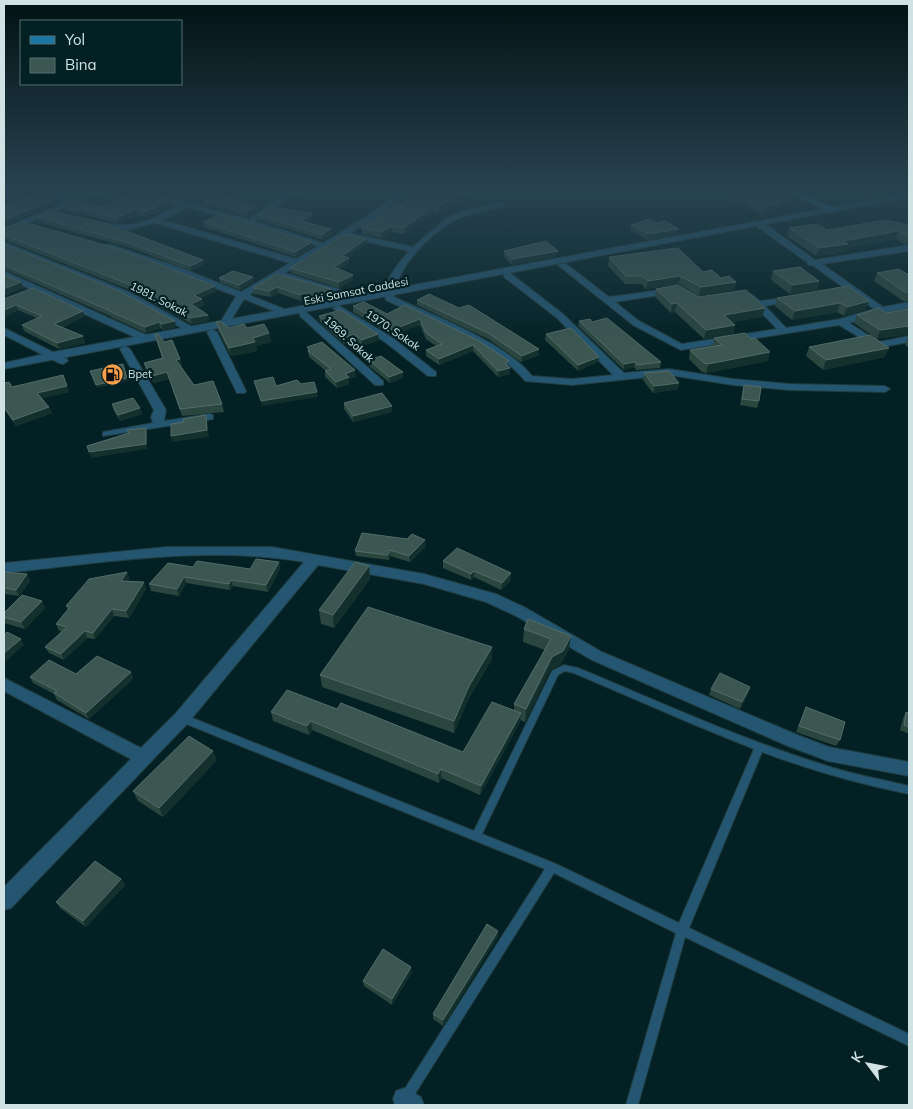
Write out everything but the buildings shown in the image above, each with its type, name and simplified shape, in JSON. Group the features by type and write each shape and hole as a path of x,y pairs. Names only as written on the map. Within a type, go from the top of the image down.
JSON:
{"street":[{"name":"1981. Sokak","path":"6,245 126,294 194,330"},
{"path":"101,245 178,270 284,312"},
{"path":"238,245 297,262"},
{"path":"225,323 242,295 323,245"},
{"path":"392,245 415,250"},
{"path":"421,245 392,281 389,295 486,345 519,366 529,379 572,382 669,372 699,375 733,382 788,387 885,389"},
{"name":"Eski Samsat Caddesi","path":"4,374 338,308 389,295 638,245"},
{"name":"Eski Samsat Caddesi","path":"4,366 53,355 148,339 284,312 507,275 662,245"},
{"path":"786,245 844,289 881,310"},
{"path":"811,263 909,248"},
{"path":"562,265 636,323 681,347 842,322 881,310 909,305"},
{"path":"4,274 148,339"},
{"path":"278,274 361,299"},
{"path":"507,275 560,316 621,376"},
{"path":"20,295 36,288"},
{"path":"607,300 680,289 686,293"},
{"path":"738,294 747,293 786,332"},
{"path":"758,304 804,296"},
{"name":"1970. Sokak","path":"338,308 390,340 432,374"},
{"name":"1969. Sokak","path":"303,314 379,383"},
{"path":"842,322 877,345 909,339"},
{"path":"4,331 64,361"},
{"path":"212,332 241,391"},
{"path":"125,349 160,410 157,417 159,425"},
{"path":"107,434 209,417"},
{"path":"4,568 167,552 272,552 424,579 491,598 521,612 597,656 761,728 828,754 909,769"},
{"path":"4,901 182,718 314,560"},
{"path":"4,684 142,757"}],"lane":[{"path":"476,837 555,673 561,669 575,670 759,746 823,770 909,790"},
{"path":"182,718 552,868 909,1040"},
{"path":"632,1105 682,930 759,746"},
{"path":"406,1103 552,868"}],"place":[{"name":"Bpet","path":"112,374"}]}
